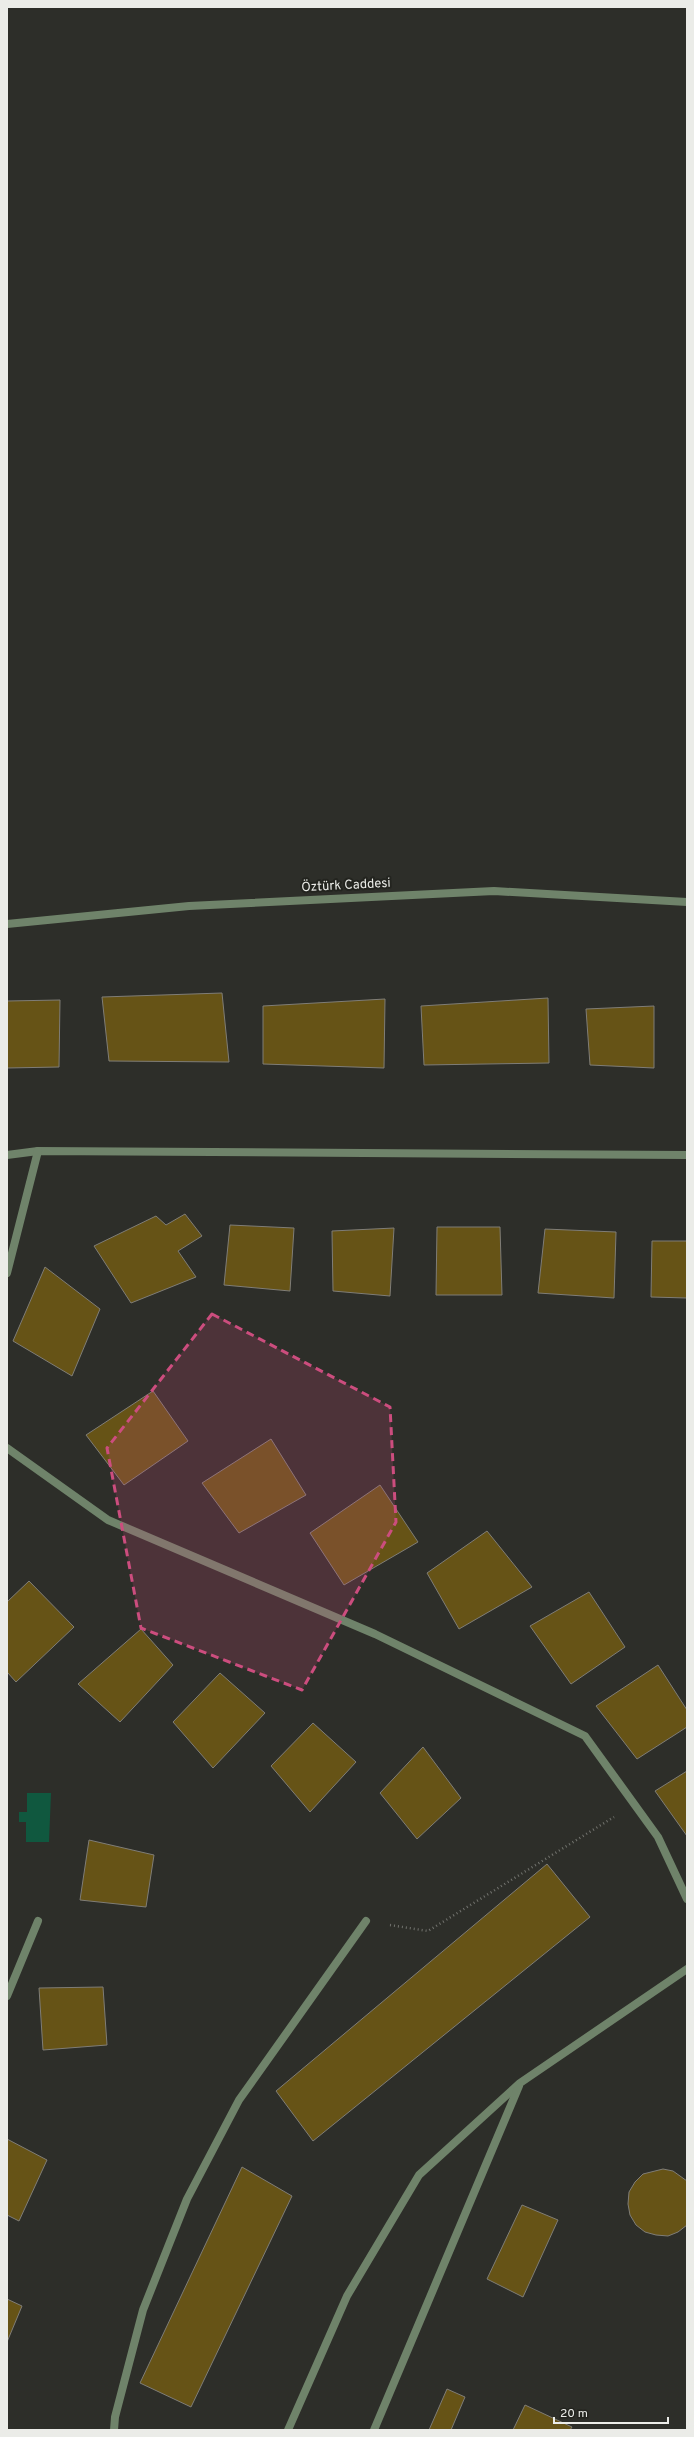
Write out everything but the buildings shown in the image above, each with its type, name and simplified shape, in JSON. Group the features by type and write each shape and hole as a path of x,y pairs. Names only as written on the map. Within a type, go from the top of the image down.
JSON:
{"lane":[{"name":"Öztürk Caddesi","path":"7,924 189,906 494,891 687,902"},
{"path":"7,1156 38,1151 687,1155"},
{"path":"7,1273 38,1151"},
{"path":"7,1448 108,1520 374,1634 585,1736 658,1838 687,1899"},
{"path":"7,1996 38,1921"},
{"path":"114,2430 143,2310 187,2199 239,2100 366,1921"},
{"path":"288,2430 347,2296 420,2175 520,2083 687,1969"},
{"path":"374,2430 520,2083"}],"path":[{"path":"366,1921 428,1931 634,1805"}],"highlighted area":[{"path":"212,1314 390,1407 396,1522 302,1690 141,1628 107,1448"}],"shaded area":[{"path":"27,1793 51,1793 49,1842 26,1842 26,1822 19,1822 19,1812 27,1812"}]}
